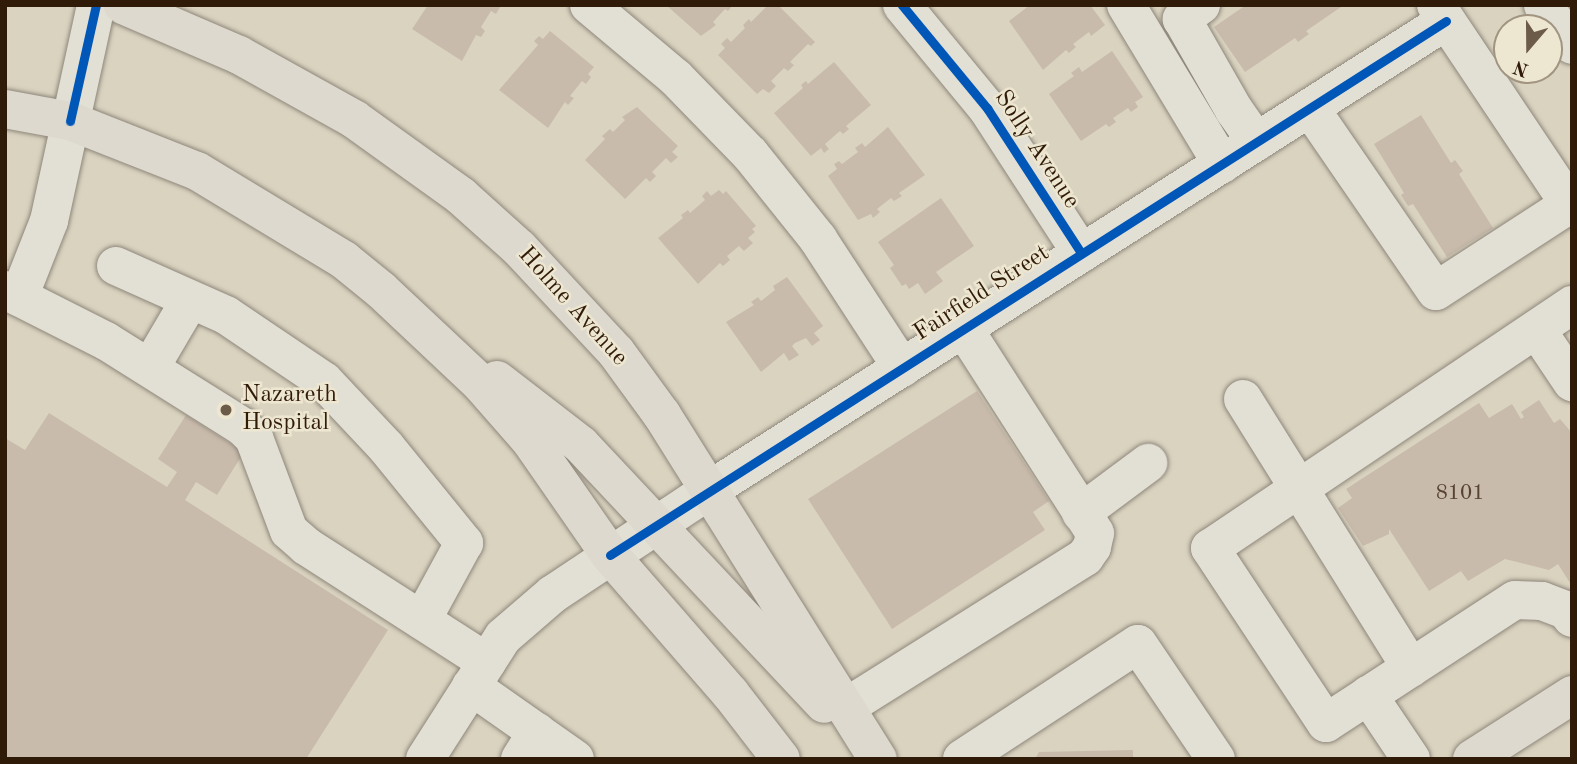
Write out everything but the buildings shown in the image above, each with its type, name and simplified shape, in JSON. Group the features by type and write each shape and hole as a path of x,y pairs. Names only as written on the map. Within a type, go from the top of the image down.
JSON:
{"main road":[{"name":"Holme Avenue","path":"123,5 239,55 354,119 461,196 553,282 616,352 711,489 877,759"},
{"path":"5,109 70,121 197,171 344,260 434,337 530,403 581,445 877,759"},
{"path":"434,337 530,440 610,555 730,693 781,759"},
{"path":"1472,759 1572,695"}],"street":[{"path":"96,5 49,221 12,293 106,341 243,427 254,439 289,531 306,546 422,620 479,674 528,745 575,759"},
{"path":"589,5 676,78 750,154 818,239 902,368"},
{"name":"Solly Avenue","path":"902,5 988,108 1082,253"},
{"path":"1126,5 1222,164"},
{"path":"1201,5 1182,19 1234,110 1256,142"},
{"path":"1543,5 1572,45"},
{"path":"1310,108 1436,291 1571,206 1442,13"},
{"name":"Fairfield Street","path":"425,759 503,637 553,594 711,489 1310,108 1442,13"},
{"path":"116,266 226,315 324,382 386,446 464,542 422,620"},
{"path":"150,368 190,300"},
{"path":"1572,305 1210,548 1326,723 1515,600 1542,601 1566,610 1572,618"},
{"path":"846,707 1085,557 1095,533 964,329"},
{"path":"1537,330 1572,382"},
{"path":"1243,399 1297,490 1410,668"},
{"path":"1081,513 1148,463"},
{"path":"962,759 1138,644 1216,759"},
{"path":"1368,695 1411,759"}],"cycle path":[{"path":"70,121 96,5"},
{"path":"902,5 987,108 1081,253"},
{"path":"610,555 1446,21"}],"place":[{"name":"Nazareth Hospital","path":"226,410"}]}
